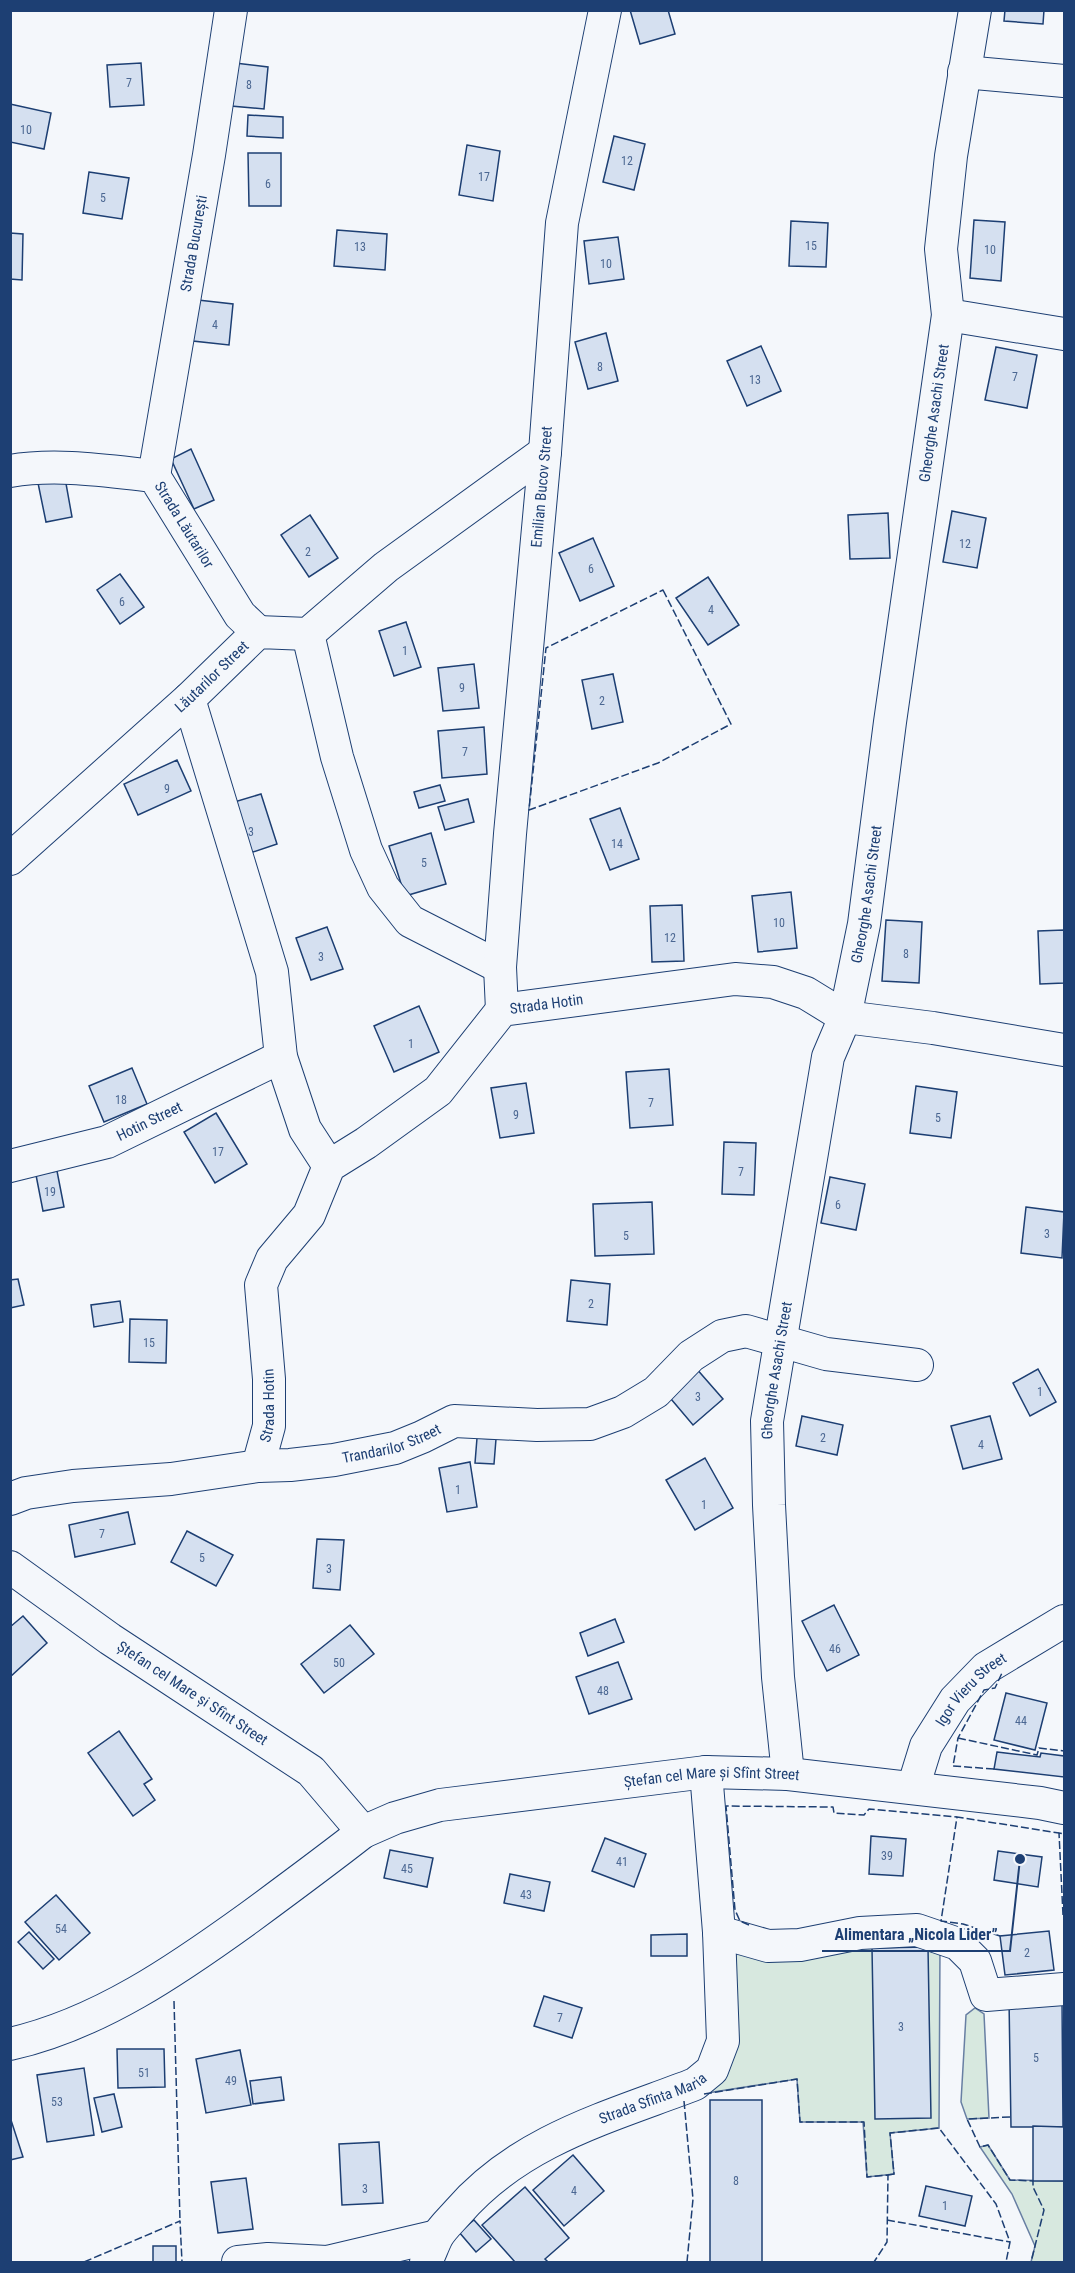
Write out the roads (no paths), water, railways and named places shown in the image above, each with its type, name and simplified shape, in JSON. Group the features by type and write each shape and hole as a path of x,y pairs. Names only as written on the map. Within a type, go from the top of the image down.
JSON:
{"street":[{"name":"Strada București","path":"154,476 209,155 231,10"},
{"name":"Emilian Bucov Street","path":"502,1010 500,967 545,452 561,223 605,10"},
{"name":"Gheorghe Asachi Street","path":"788,1774 778,1677 766,1421 796,1256 828,1057 845,1017 864,924 890,722 948,315 941,249 951,156 975,10"},
{"path":"964,72 1065,81"},
{"path":"948,315 1065,334"},
{"path":"500,967 410,921 383,887 366,850 337,757 308,634 386,567 545,452"},
{"name":"Strada Lăutarilor","path":"10,471 32,467 99,470 154,476 240,615 258,632"},
{"name":"Lăutarilor Street","path":"10,859 189,699 258,632 308,634"},
{"path":"189,699 272,972 281,1057 305,1129 329,1166"},
{"name":"Strada Hotin","path":"258,1466 269,1426 269,1379 261,1285 273,1259 309,1215 329,1166 366,1143 438,1091 502,1010 735,979 773,982 806,993 845,1017 933,1028 1065,1050"},
{"name":"Hotin Street","path":"10,1166 107,1142 281,1057"},
{"name":"Trandarilor Street","path":"10,1499 72,1486 171,1479 258,1466 334,1460 395,1448 454,1421 537,1425 590,1424 623,1412 656,1392 691,1356 722,1336 746,1331 826,1354 917,1365"},
{"name":"Ștefan cel Mare și Sfînt Street","path":"10,1567 110,1640 311,1771 363,1832"},
{"name":"Igor Vieru Street","path":"913,1788 926,1746 955,1700 986,1668 1065,1621"},
{"name":"Ștefan cel Mare și Sfînt Street","path":"10,2044 28,2040 94,2014 182,1966 363,1832 395,1818 440,1805 706,1772 788,1774 1065,1808"},
{"name":"Strada Sfînta Maria","path":"238,2262 268,2259 327,2262 432,2249 485,2183 526,2155 567,2132 695,2084 712,2070 723,2041 719,1932 706,1772"},
{"path":"719,1932 768,1946 800,1945 860,1933 917,1930 958,1944 975,1961 986,1995 1065,1989"}],"place":[{"name":"Alimentara „Nicola Lider”","path":"1020,1859"}]}
